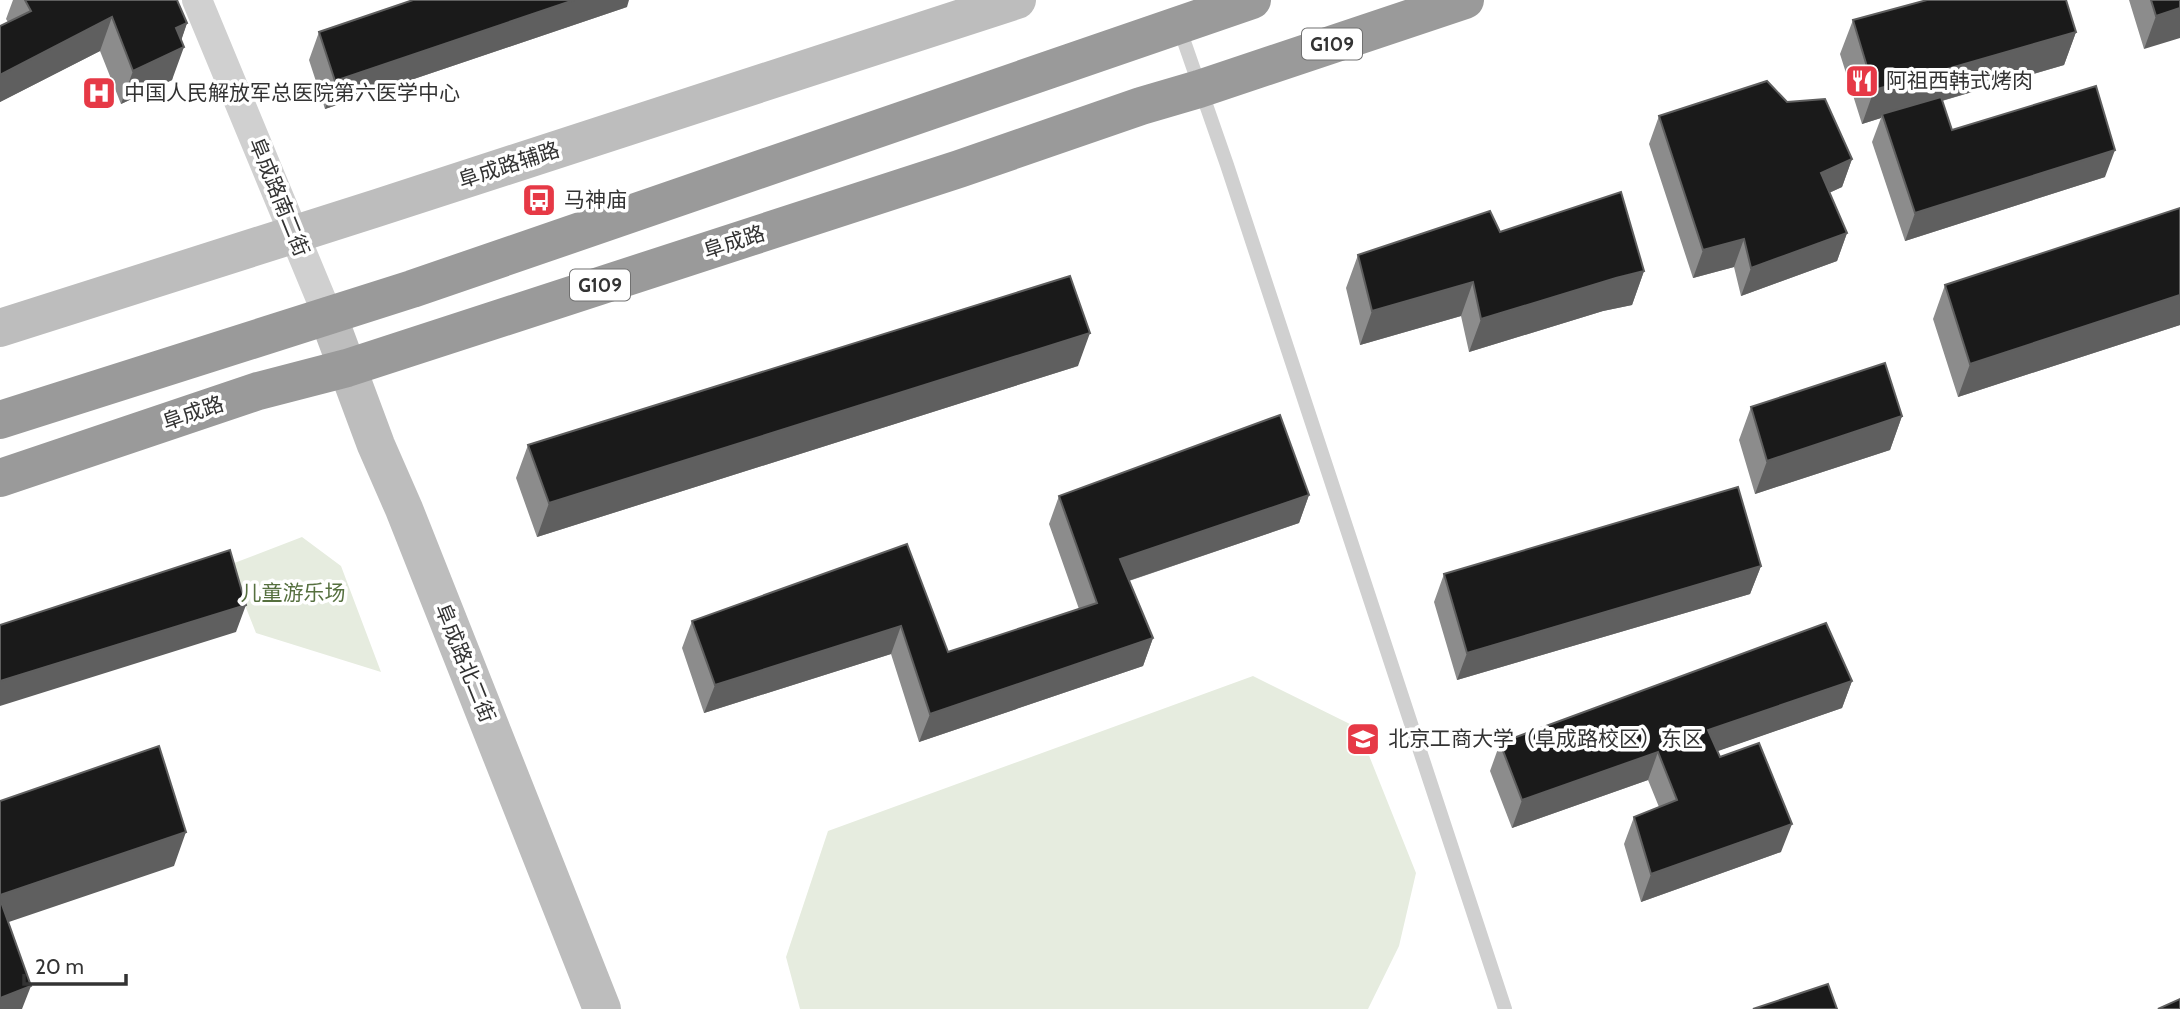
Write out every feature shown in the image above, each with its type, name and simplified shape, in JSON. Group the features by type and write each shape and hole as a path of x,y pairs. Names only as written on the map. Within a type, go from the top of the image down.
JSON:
{"highway":[{"path":"0,420 328,316 1252,0"},
{"name":"阜成路","path":"0,478 258,391 347,368 959,169 1465,0"}],"street":[{"name":"阜成路南二街","path":"197,0 328,316"},
{"name":"阜成路辅路","path":"0,328 1017,0"},
{"name":"阜成路北二街","path":"328,316 602,1009"}],"lane":[{"path":"1178,25 1505,1009"}],"green space":[{"name":"儿童游乐场","path":"302,537 341,566 381,672 256,633 229,565"},
{"path":"1253,676 1358,728 1416,873 1399,946 1368,1009 800,1009 786,957 828,831"}],"building":[{"path":"25,0 177,0 187,23 176,28 184,47 133,71 112,17 0,75 0,26 31,11"},
{"path":"413,0 574,0 335,81 319,32"},
{"path":"1927,0 2066,0 2076,32 1874,90 1853,20"},
{"path":"2151,0 2180,0 2180,8 2156,16"},
{"path":"1767,81 1787,102 1825,99 1852,159 1821,173 1847,233 1751,268 1744,239 1703,250 1659,116"},
{"path":"2096,86 2115,150 1915,213 1882,114 1941,97 1952,130"},
{"path":"1621,192 1644,271 1481,319 1473,282 1372,311 1358,255 1490,211 1500,232"},
{"path":"2180,208 2180,295 1970,364 1945,285"},
{"path":"1070,276 1090,333 549,503 528,445"},
{"path":"1885,363 1902,416 1767,461 1751,407"},
{"path":"1280,415 1309,495 1120,559 1153,638 930,714 901,626 715,685 692,621 907,544 948,652 1097,603 1059,496"},
{"path":"1738,487 1761,566 1467,653 1444,574"},
{"path":"230,550 246,605 0,681 0,625"},
{"path":"1826,623 1852,681 1708,730 1720,757 1759,743 1792,824 1651,874 1634,817 1677,800 1658,752 1522,800 1500,743"},
{"path":"159,746 186,832 0,895 0,801"},
{"path":"0,899 31,986 0,998"},
{"path":"1828,984 1837,1009 1753,1009"},
{"path":"2180,999 2180,1009 2158,1009"}],"place":[{"name":"阿祖西韩式烤肉","path":"1862,81"},
{"name":"中国人民解放军总医院第六医学中心","path":"99,93"},
{"name":"马神庙","path":"539,200"},
{"name":"北京工商大学（阜成路校区）东区","path":"1363,739"}]}
